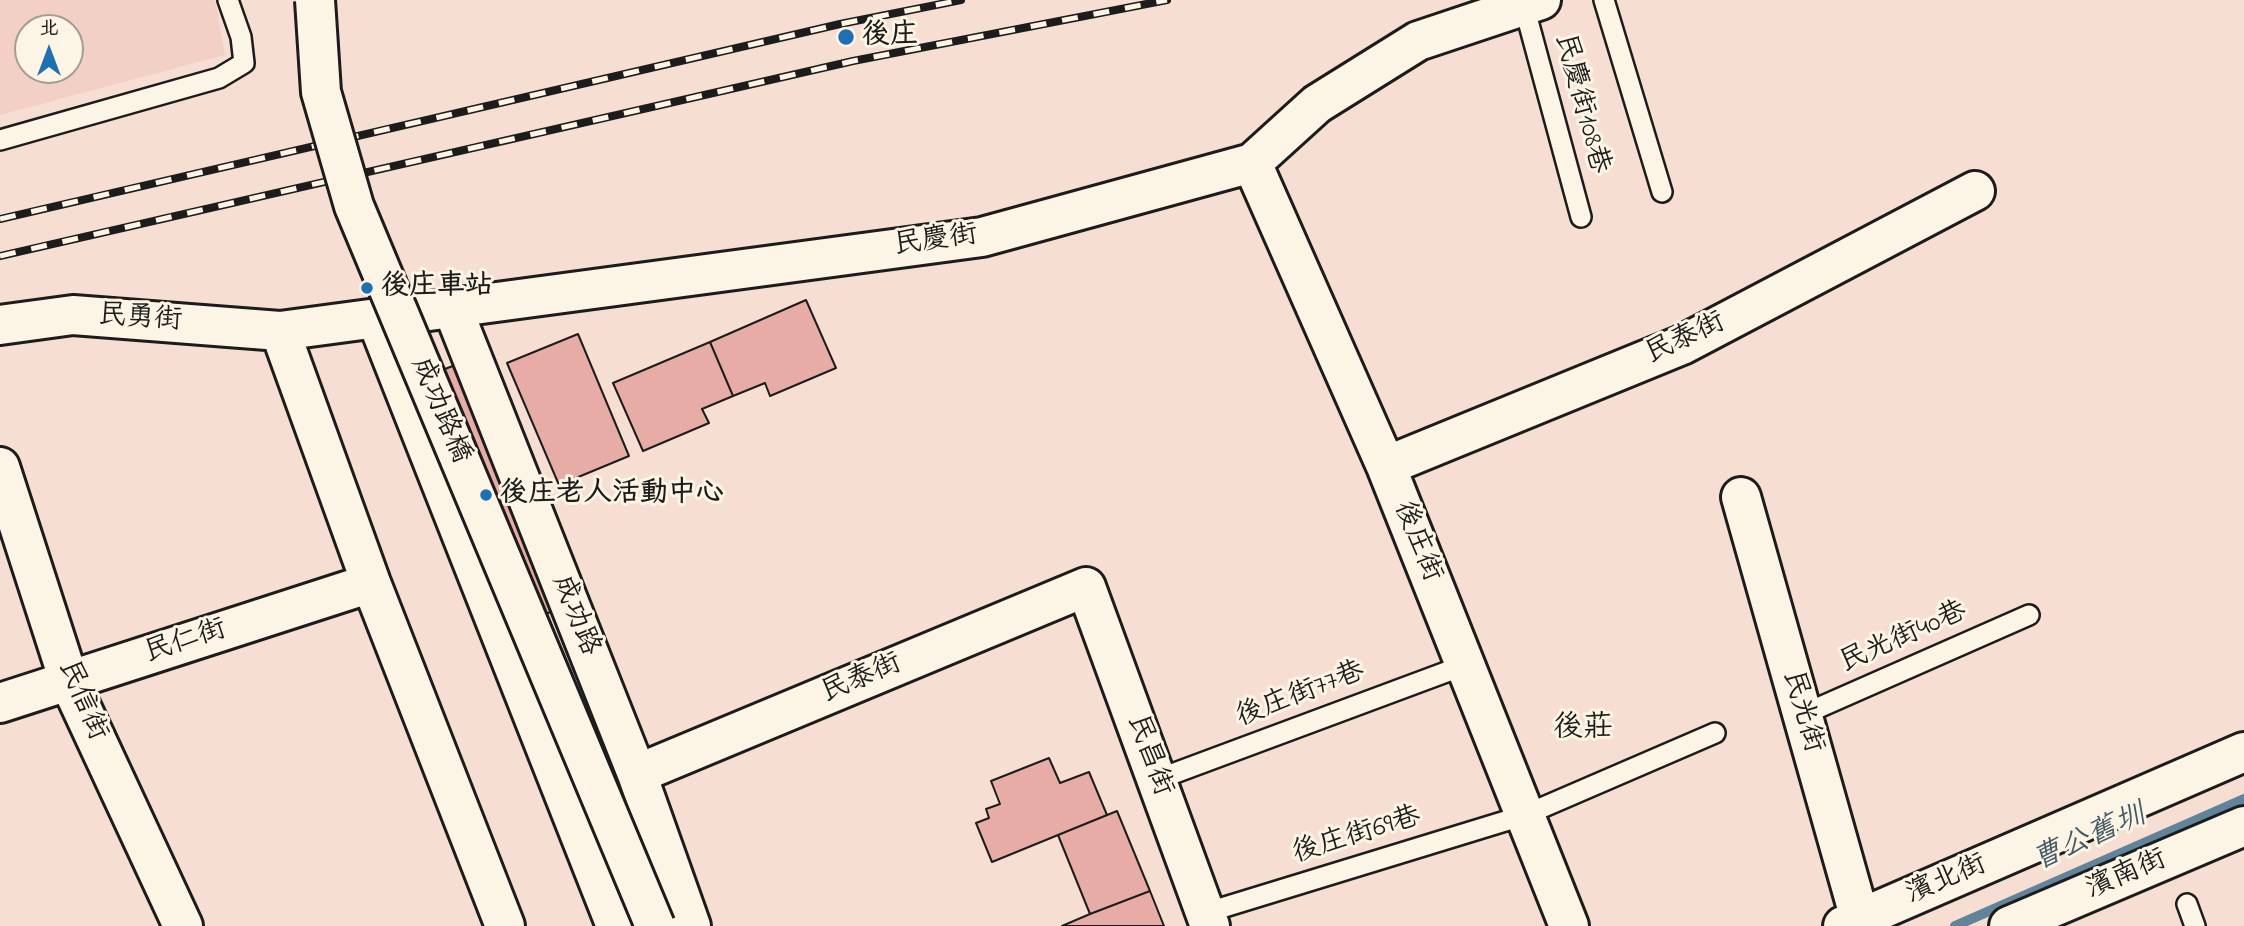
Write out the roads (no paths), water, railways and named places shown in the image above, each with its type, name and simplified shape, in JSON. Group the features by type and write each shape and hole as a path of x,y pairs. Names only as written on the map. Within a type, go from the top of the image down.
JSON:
{"street":[{"name":"成功路橋","path":"315,0 320,92 354,206 655,926"},
{"name":"民慶街","path":"280,331 982,237 1252,163 1317,104 1418,41 1532,3"},
{"name":"後庄街","path":"1252,163 1386,466 1569,926"},
{"name":"民泰街","path":"1386,466 1682,345 1975,191"},
{"name":"成功路","path":"452,307 637,774 691,926"},
{"name":"民勇街","path":"0,325 73,315 280,331"},
{"path":"376,318 617,926"},
{"path":"280,331 371,583 505,926"},
{"name":"民信街","path":"0,467 69,681 183,926"},
{"name":"民光街","path":"1741,497 1802,715 1855,923"},
{"name":"民仁街","path":"0,703 371,583"},
{"name":"民泰街","path":"637,774 1086,587"},
{"name":"民昌街","path":"1086,587 1207,919"},
{"name":"濱北街","path":"1855,923 2244,752"},
{"name":"濱南街","path":"2010,926 2244,826"}],"lane":[{"path":"0,140 219,78 244,63 241,37 228,0"},
{"path":"1604,0 1662,192"},
{"name":"民慶街108巷","path":"1532,3 1581,217"},
{"name":"民光街40巷","path":"1802,715 2029,615"},
{"name":"後庄街77巷","path":"1156,780 1465,664"},
{"name":"後庄街69巷","path":"1207,919 1525,816 1715,733"},
{"path":"2188,904 2195,926"}],"waterway":[{"name":"曹公舊圳","path":"1955,926 2244,799"}],"railway":[{"path":"0,219 840,24 961,0"},
{"path":"0,256 853,61 1167,0"}],"place":[{"name":"後庄","path":"846,37"},
{"name":"後庄車站","path":"367,288"},
{"name":"後庄老人活動中心","path":"486,495"}],"district":[{"name":"後莊","path":"1583,730"}]}
